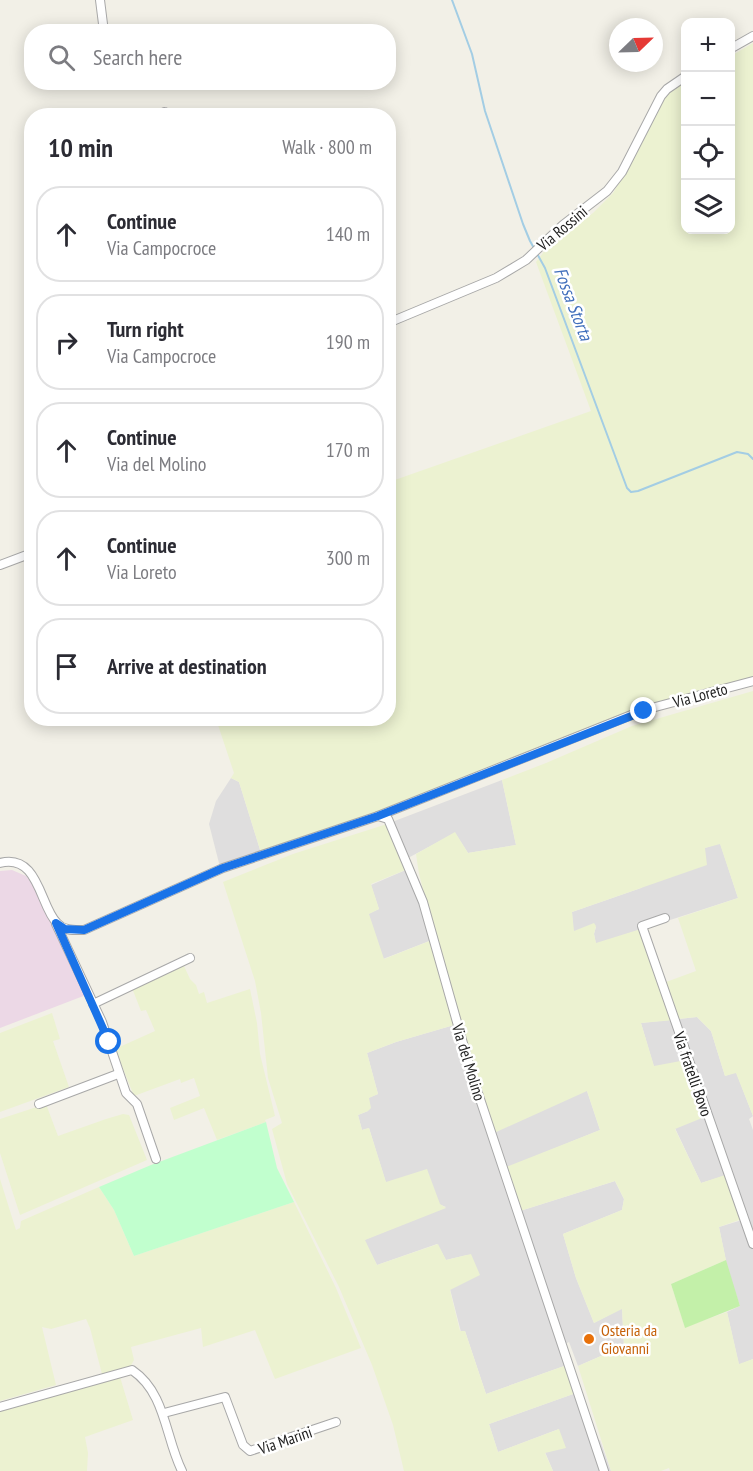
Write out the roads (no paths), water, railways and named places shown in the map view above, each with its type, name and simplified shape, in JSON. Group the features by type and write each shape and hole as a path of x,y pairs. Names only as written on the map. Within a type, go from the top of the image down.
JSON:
{"street":[{"path":"100,0 103,24"},
{"path":"735,46 753,36"},
{"name":"Via Rossini","path":"396,319 496,278 526,260 563,225 608,191 622,172 661,96 681,79"},
{"path":"0,564 24,556"},
{"name":"Via Loreto","path":"378,816 644,711 753,681"},
{"path":"56,923 65,929 84,930 223,868 378,816"},
{"name":"Via del Molino","path":"378,816 388,819 423,902 472,1075 604,1471"},
{"path":"0,863 13,862 27,870 33,877 93,1004 126,1093 137,1104 156,1159"},
{"name":"Via fratelli Bovo","path":"665,918 642,926 753,1244"},
{"path":"93,1004 190,958"},
{"path":"39,1104 118,1074"},
{"path":"0,1407 132,1370 143,1377 164,1413 175,1456 182,1471"},
{"name":"Via Marini","path":"164,1413 225,1396 243,1445 250,1451 336,1422"}],"waterway":[{"name":"Fossa Storta","path":"452,0 472,54 485,111 523,224 545,268 627,488 631,492 638,491 737,452 748,454 753,459"}],"place":[{"name":"Osteria da Giovanni","path":"589,1339"}]}
